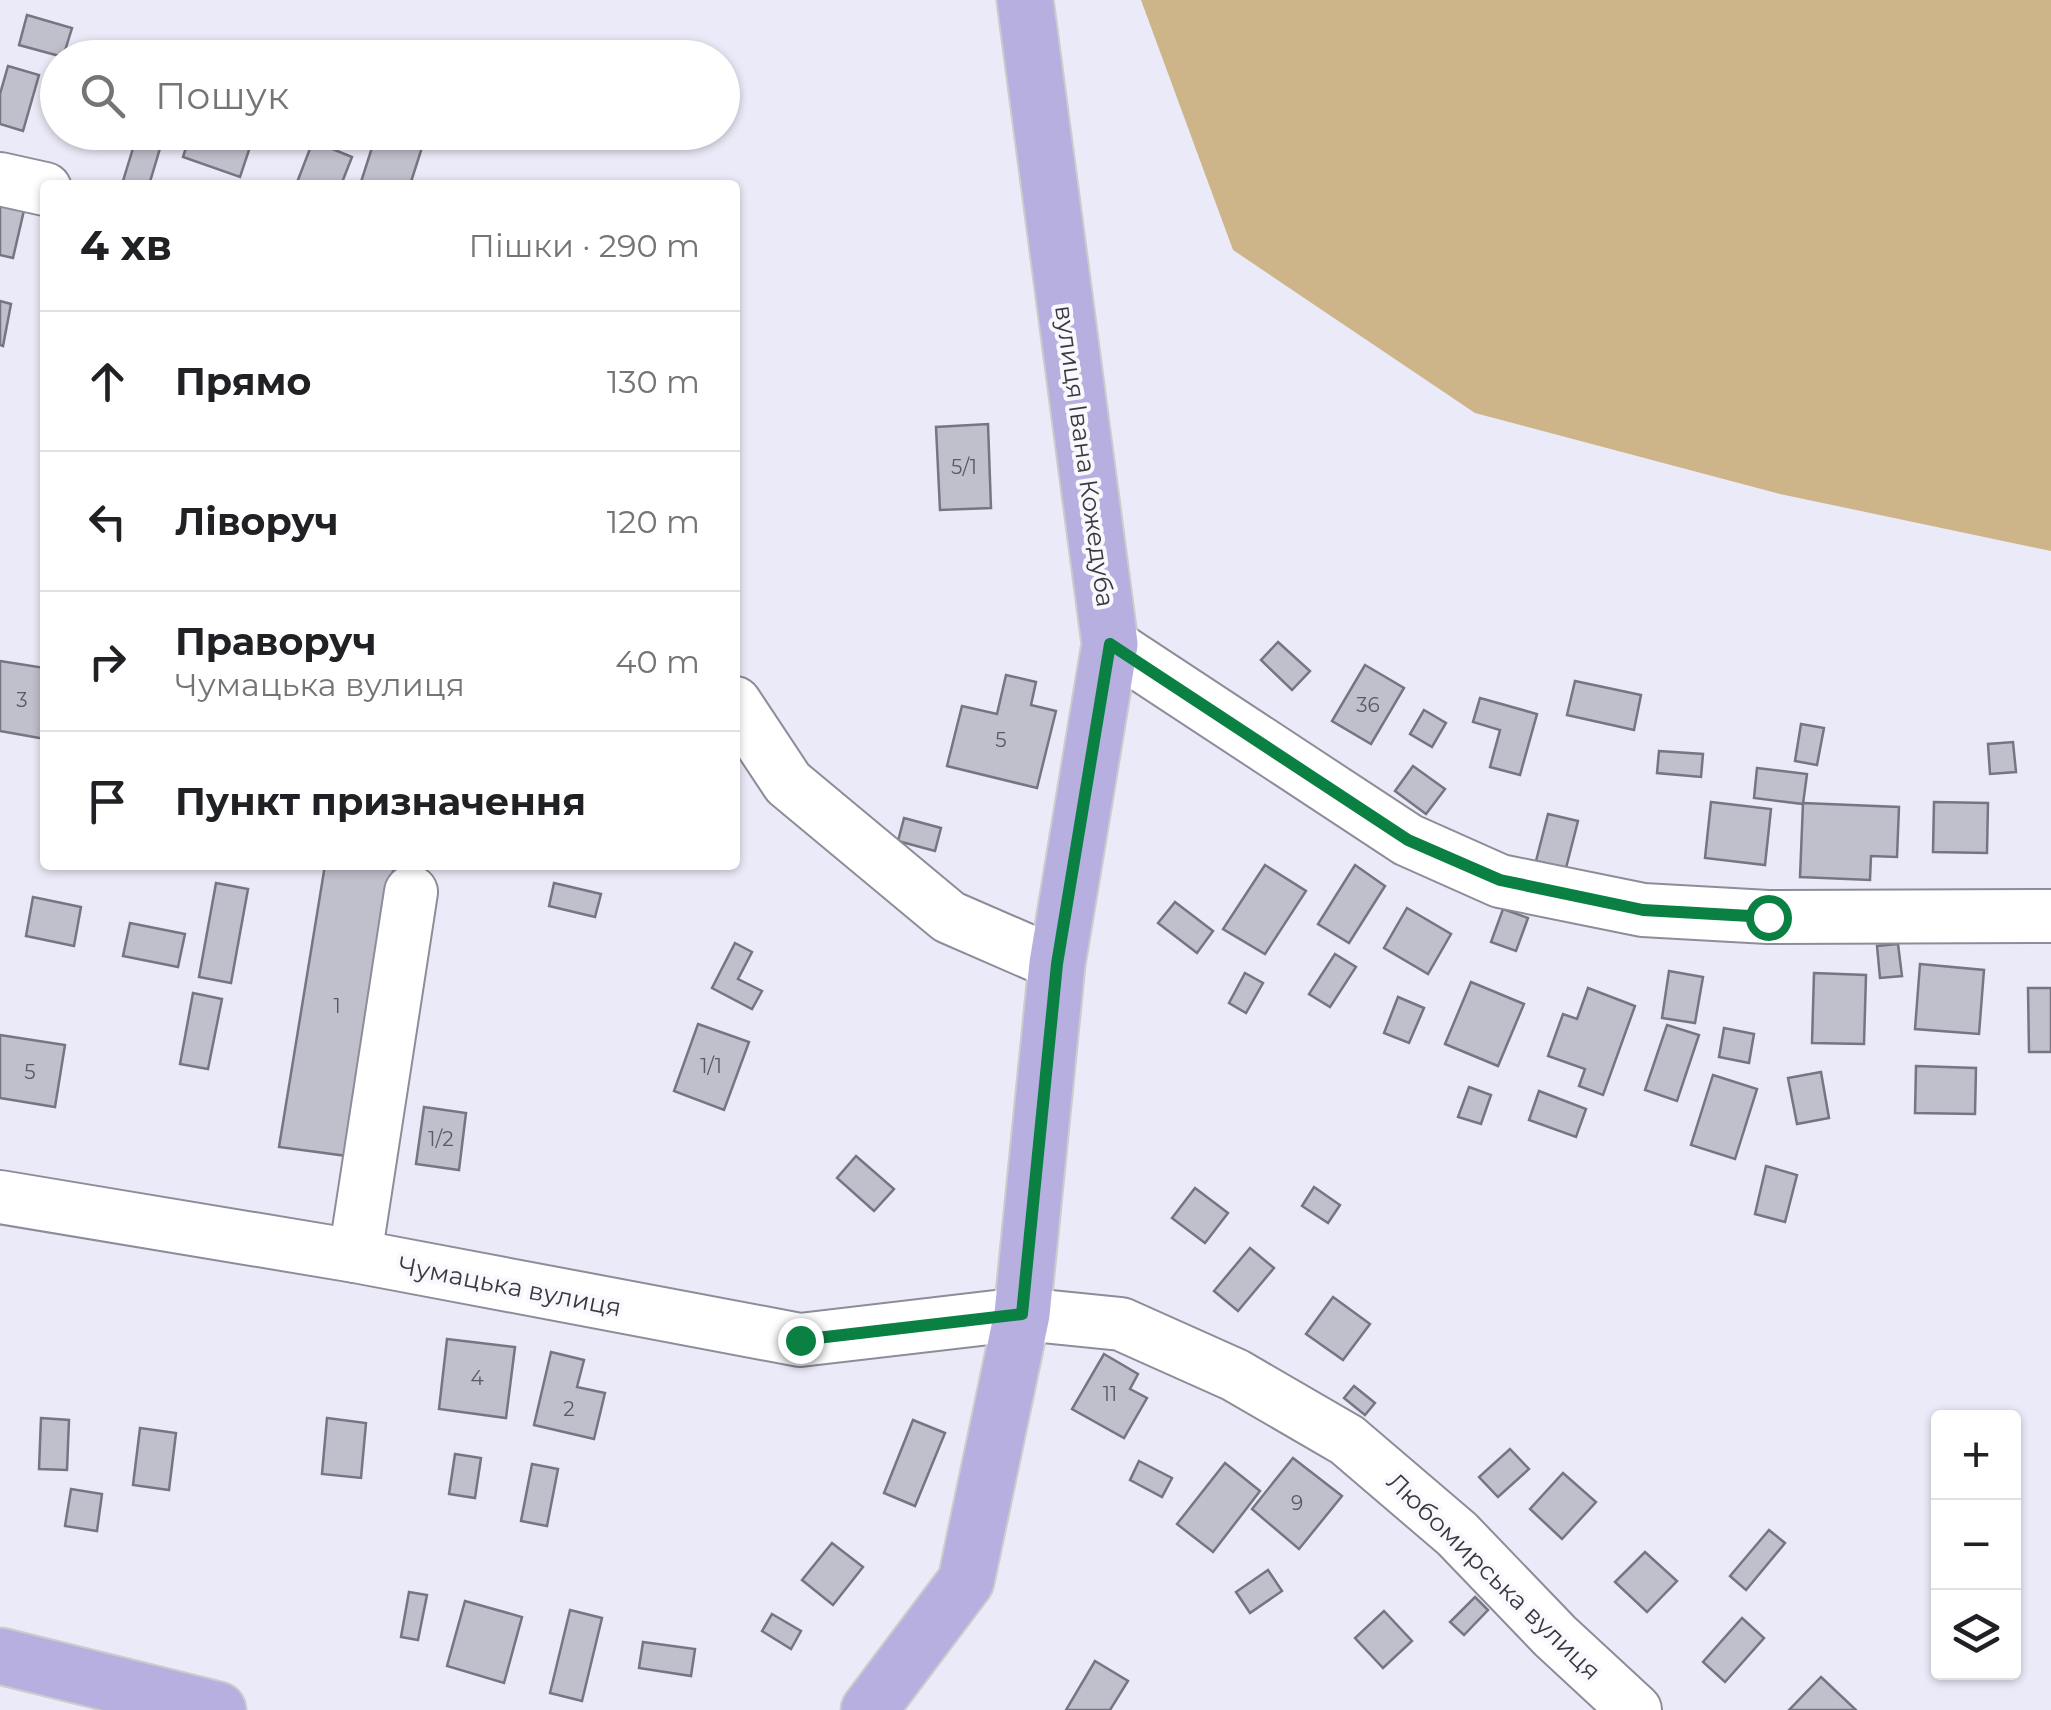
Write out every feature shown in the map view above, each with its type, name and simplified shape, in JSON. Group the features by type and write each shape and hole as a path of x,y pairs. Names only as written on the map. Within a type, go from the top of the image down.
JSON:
{"main road":[{"name":"вулиця Івана Кожедуба","path":"869,1710 966,1581 1022,1314 1057,964 1110,644 1025,0"},
{"path":"0,1656 218,1710"}],"street":[{"path":"0,179 40,188"},
{"path":"1110,644 1408,840 1500,880 1643,910 1768,917 2051,916"},
{"path":"740,711 788,783 948,917 1057,964"},
{"path":"354,1256 410,892"},
{"name":"Чумацька вулиця","path":"0,1196 354,1256 800,1340 1022,1314"},
{"name":"Любомирська вулиця","path":"1022,1314 1121,1324 1235,1374 1348,1440 1457,1534 1554,1636 1635,1710"}],"shaded area":[{"path":"1141,0 2051,0 2051,551 1780,494 1475,413 1233,250"}],"building":[{"path":"27,15 72,28 68,40 40,40 40,51 19,45"},
{"path":"8,66 39,75 23,131 0,124 0,94"},
{"path":"132,150 160,150 150,180 123,180"},
{"path":"185,150 249,150 240,177 183,157"},
{"path":"310,150 335,150 352,157 343,180 298,180"},
{"path":"371,150 421,150 412,180 362,180"},
{"path":"0,200 25,206 13,258 0,255"},
{"path":"0,301 11,304 3,346 0,345"},
{"path":"988,424 991,508 940,510 936,427"},
{"path":"1278,642 1310,671 1292,690 1261,660"},
{"path":"0,661 40,667 40,738 0,731"},
{"path":"1365,665 1404,688 1371,744 1332,721"},
{"path":"1006,675 1036,682 1031,705 1056,711 1037,788 947,766 962,706 997,714"},
{"path":"1575,681 1641,695 1634,730 1567,715"},
{"path":"1480,698 1537,714 1520,775 1490,767 1500,730 1473,722"},
{"path":"1424,710 1446,723 1432,747 1410,734"},
{"path":"1801,724 1824,728 1817,765 1795,761"},
{"path":"2013,742 2016,772 1990,774 1988,744"},
{"path":"1659,751 1703,754 1701,777 1657,773"},
{"path":"1413,766 1445,789 1426,814 1395,791"},
{"path":"1757,768 1807,774 1803,804 1754,798"},
{"path":"1711,802 1771,809 1765,865 1705,858"},
{"path":"1934,802 1988,803 1987,853 1933,852"},
{"path":"1803,803 1899,807 1897,857 1871,856 1870,880 1800,877"},
{"path":"1548,814 1578,821 1566,868 1536,861"},
{"path":"904,818 941,828 935,851 898,841"},
{"path":"1265,865 1306,891 1265,954 1223,929"},
{"path":"1355,865 1385,886 1349,943 1318,924"},
{"path":"324,870 393,870 347,1156 279,1147"},
{"path":"216,883 248,889 231,983 199,977"},
{"path":"554,883 601,894 595,917 549,906"},
{"path":"33,897 81,907 74,946 26,936"},
{"path":"1175,902 1213,931 1197,953 1158,923"},
{"path":"1407,908 1451,934 1428,974 1384,948"},
{"path":"1503,909 1528,918 1516,951 1491,942"},
{"path":"130,923 185,934 178,967 123,956"},
{"path":"735,943 752,952 738,979 762,991 752,1009 712,988"},
{"path":"1898,944 1902,976 1880,978 1877,946"},
{"path":"1335,954 1356,967 1330,1007 1309,994"},
{"path":"1920,964 1984,970 1979,1034 1915,1029"},
{"path":"1669,971 1703,977 1695,1023 1662,1018"},
{"path":"1245,973 1263,983 1246,1013 1229,1003"},
{"path":"1814,973 1866,975 1864,1044 1812,1043"},
{"path":"1471,982 1524,1004 1498,1066 1445,1044"},
{"path":"1588,988 1635,1006 1603,1095 1579,1086 1585,1069 1548,1056 1563,1014 1577,1019"},
{"path":"2028,988 2051,988 2051,1052 2029,1052"},
{"path":"193,993 222,999 208,1069 180,1064"},
{"path":"1398,997 1424,1008 1409,1043 1384,1033"},
{"path":"698,1024 749,1042 724,1110 674,1091"},
{"path":"1667,1025 1699,1035 1677,1101 1645,1090"},
{"path":"1724,1028 1754,1034 1749,1063 1719,1057"},
{"path":"0,1035 65,1045 55,1107 0,1098"},
{"path":"1916,1066 1976,1068 1975,1114 1915,1113"},
{"path":"1821,1072 1829,1118 1797,1124 1788,1078"},
{"path":"1713,1075 1757,1089 1735,1159 1691,1145"},
{"path":"1469,1087 1491,1095 1481,1124 1458,1117"},
{"path":"1539,1091 1586,1109 1576,1137 1529,1120"},
{"path":"424,1107 466,1113 459,1170 416,1164"},
{"path":"856,1156 894,1189 874,1211 837,1178"},
{"path":"1766,1166 1797,1175 1785,1222 1755,1214"},
{"path":"1314,1187 1340,1205 1328,1223 1302,1206"},
{"path":"1195,1188 1228,1213 1205,1243 1172,1218"},
{"path":"1250,1248 1274,1268 1238,1311 1214,1291"},
{"path":"1333,1297 1370,1324 1343,1360 1306,1334"},
{"path":"447,1339 515,1347 506,1418 439,1409"},
{"path":"551,1352 584,1360 577,1387 605,1393 594,1439 534,1425"},
{"path":"1104,1354 1138,1374 1130,1389 1147,1398 1124,1438 1072,1409"},
{"path":"1354,1386 1375,1403 1365,1415 1344,1398"},
{"path":"41,1418 69,1420 67,1470 39,1469"},
{"path":"327,1418 366,1423 361,1478 322,1474"},
{"path":"913,1420 945,1433 915,1506 884,1493"},
{"path":"140,1428 176,1433 169,1490 133,1485"},
{"path":"1510,1449 1529,1469 1498,1497 1479,1477"},
{"path":"455,1454 481,1458 475,1498 449,1494"},
{"path":"1293,1458 1342,1496 1299,1549 1252,1509"},
{"path":"1139,1461 1172,1478 1162,1497 1130,1480"},
{"path":"1225,1463 1260,1491 1213,1552 1177,1524"},
{"path":"532,1464 558,1469 547,1526 521,1521"},
{"path":"1563,1473 1596,1502 1562,1539 1530,1509"},
{"path":"71,1489 102,1494 97,1531 65,1526"},
{"path":"1769,1530 1785,1543 1746,1590 1730,1576"},
{"path":"832,1543 863,1567 833,1605 802,1580"},
{"path":"1645,1552 1677,1581 1647,1612 1615,1582"},
{"path":"1268,1570 1282,1591 1250,1613 1236,1592"},
{"path":"409,1592 427,1595 418,1640 401,1637"},
{"path":"1475,1597 1488,1610 1464,1635 1450,1622"},
{"path":"465,1601 522,1617 504,1683 447,1666"},
{"path":"570,1610 602,1618 582,1701 550,1693"},
{"path":"1384,1611 1412,1641 1383,1668 1355,1638"},
{"path":"772,1614 801,1631 791,1649 762,1631"},
{"path":"1742,1618 1764,1638 1725,1682 1703,1662"},
{"path":"643,1642 695,1649 691,1676 639,1668"},
{"path":"1095,1661 1128,1681 1110,1710 1066,1710"},
{"path":"1821,1677 1856,1710 1789,1710"}],"route":[{"path":"800,1340 1022,1314 1057,964 1110,644 1408,840 1500,880 1643,910 1768,917"}]}
